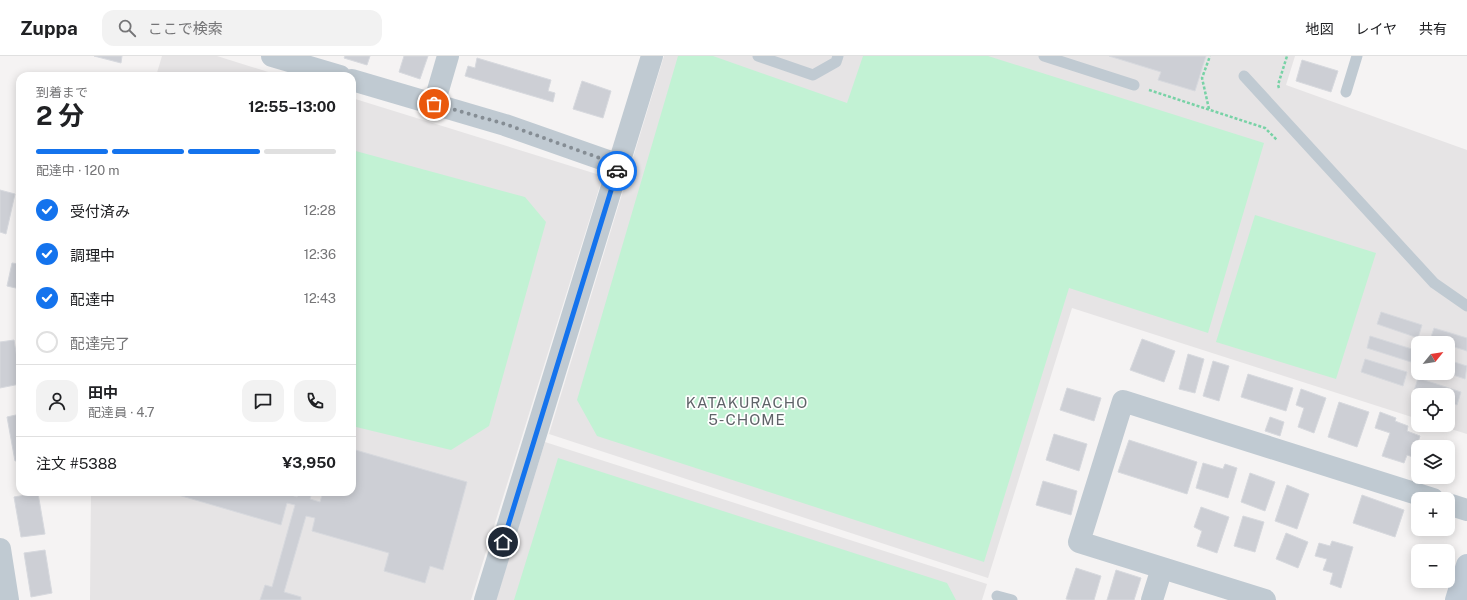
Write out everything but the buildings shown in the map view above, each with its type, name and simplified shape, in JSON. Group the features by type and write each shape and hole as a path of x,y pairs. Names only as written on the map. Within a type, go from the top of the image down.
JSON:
{"main road":[{"path":"1456,600 1467,565"}],"street":[{"path":"272,56 326,72"},
{"path":"434,104 448,56"},
{"path":"485,600 652,56"},
{"path":"356,81 505,124 619,165"},
{"path":"1265,600 1079,542 1123,401 1411,492"},
{"path":"1455,506 1467,510"},
{"path":"0,549 5,595"},
{"path":"1152,600 1162,568"}],"lane":[{"path":"758,56 813,75 836,62 838,56"},
{"path":"1044,56 1134,85"},
{"path":"1346,92 1357,56"},
{"path":"1244,76 1434,283 1467,306"},
{"path":"997,596 1012,600"}],"path":[{"path":"1209,109 1202,78 1210,56"},
{"path":"1134,85 1265,128 1282,145"}],"shaded area":[{"path":"162,56 217,56 268,72 157,72"},
{"path":"664,56 1295,56 1286,85 1467,150 1467,434 1455,430 1455,388 1411,388 1411,417 1072,308 988,578 549,434"},
{"path":"356,99 603,176 471,600 90,600 91,496 356,496"},
{"path":"545,442 987,584 982,600 496,600"}],"green space":[{"path":"678,56 713,56 847,103 863,56 988,56 1264,143 1208,333 1069,288 984,562 597,436 577,400"},
{"path":"356,151 525,197 546,222 489,426 451,450 356,427"},
{"path":"1255,215 1376,253 1336,379 1216,342"},
{"path":"558,458 947,583 956,600 514,600"}],"way so far":[{"path":"434,104 505,124 619,165 617,171"}],"district":[{"name":"KATAKURACHO 5-CHOME","path":"747,412"}],"route":[{"path":"503,542 617,171"}]}
